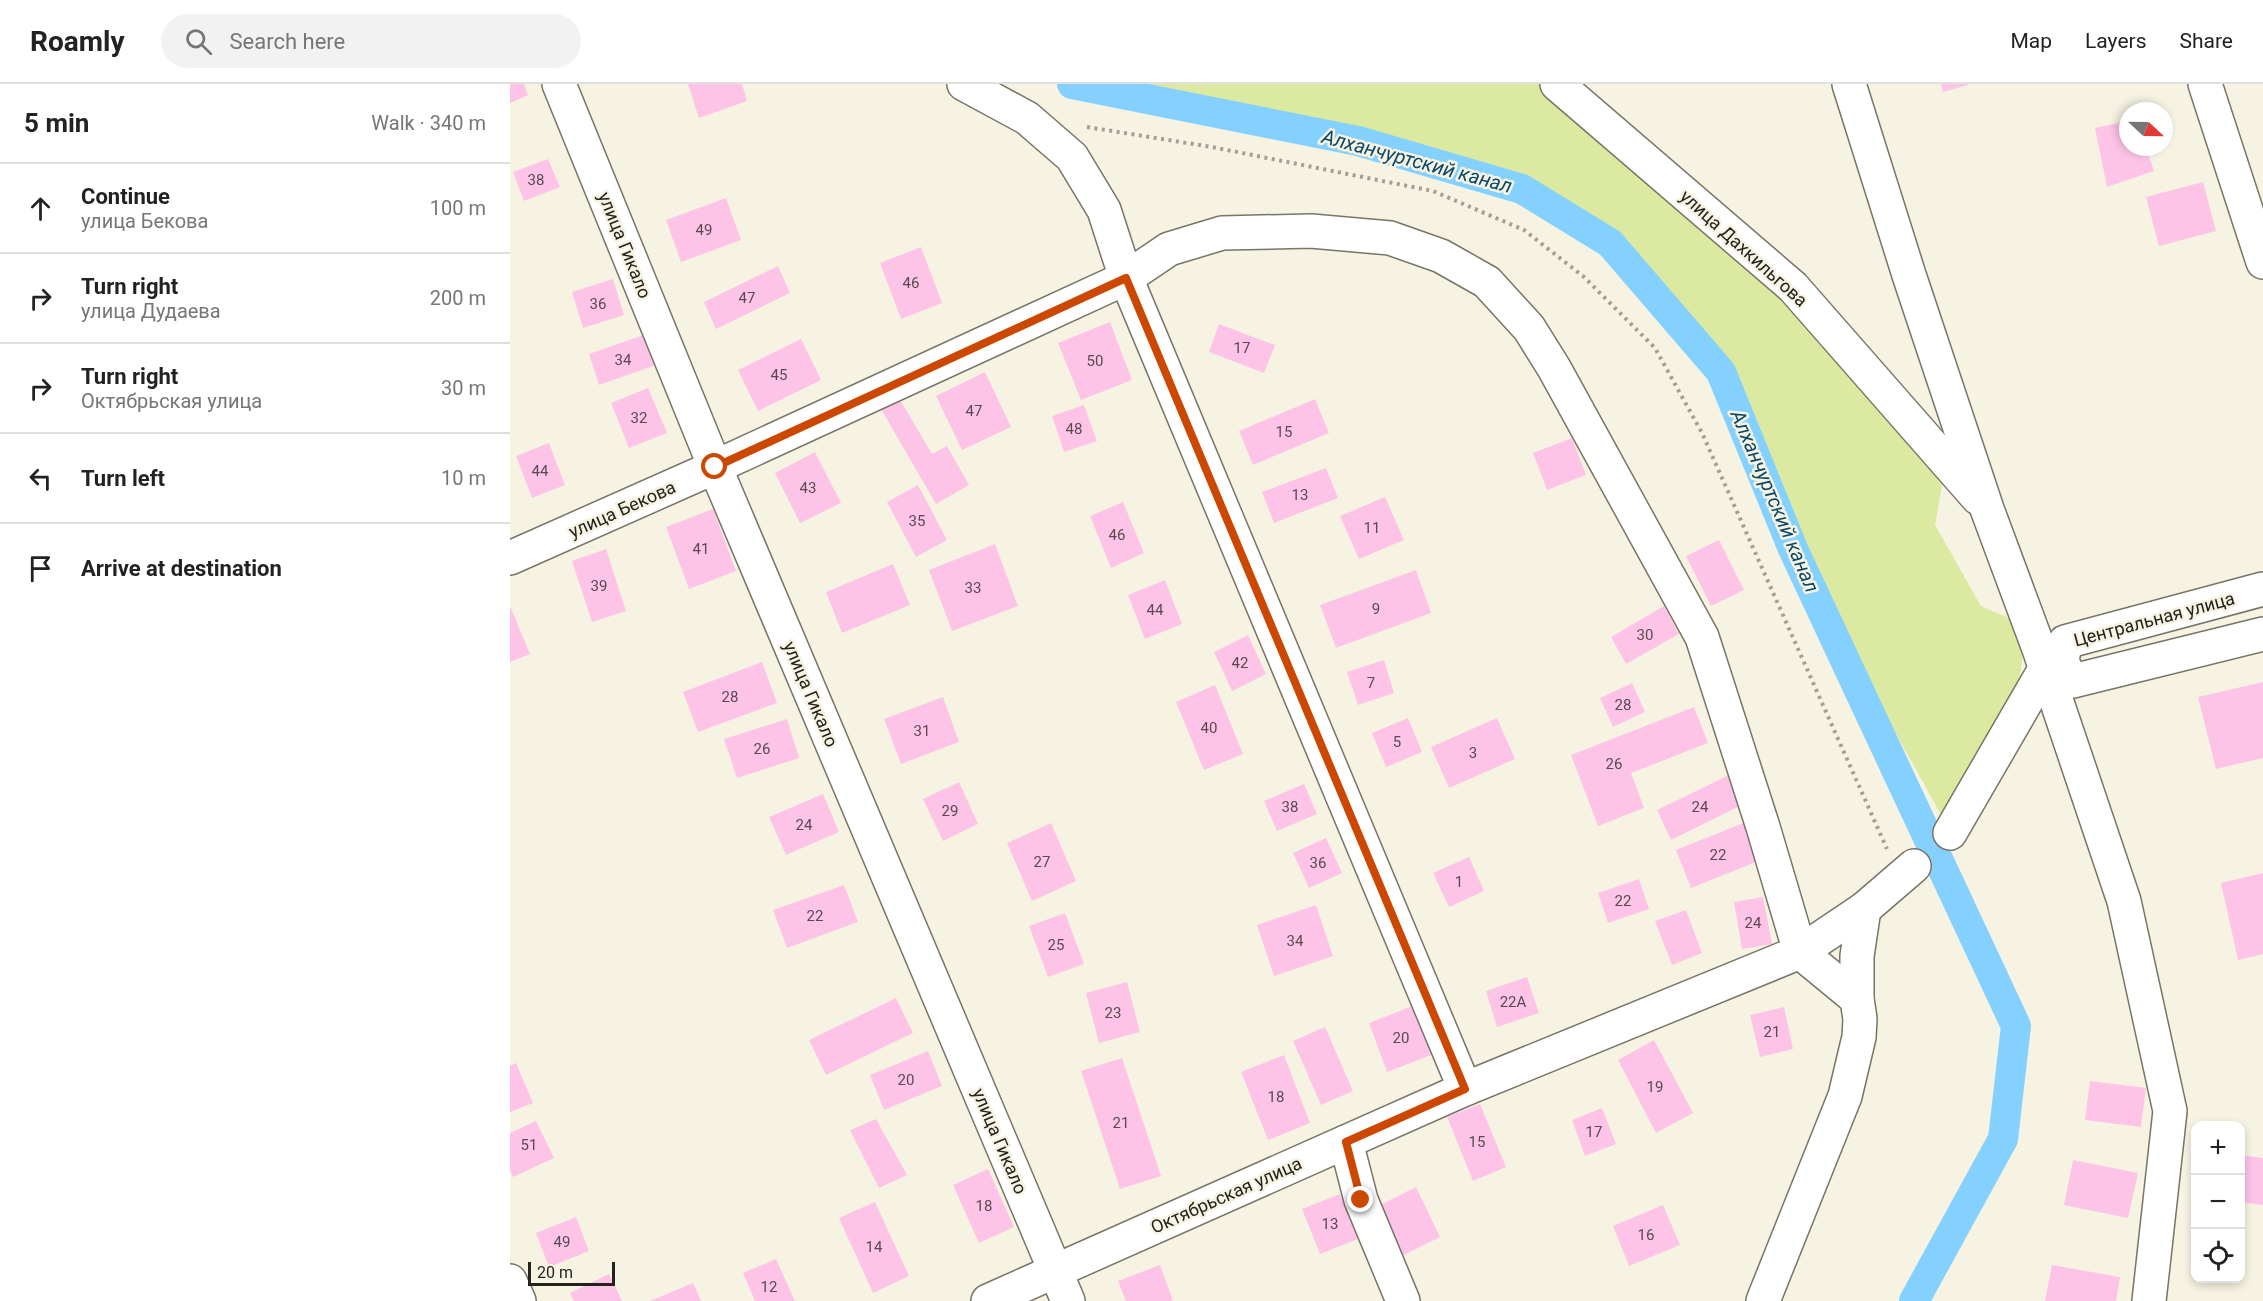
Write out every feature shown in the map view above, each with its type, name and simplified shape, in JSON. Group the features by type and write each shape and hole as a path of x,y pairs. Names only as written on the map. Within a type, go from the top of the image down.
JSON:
{"street":[{"name":"улица Гикало","path":"560,84 715,467 1068,1301"},
{"path":"964,84 1027,118 1072,157 1104,210 1126,278 1465,1089"},
{"name":"улица Дахкильгова","path":"1557,84 1793,287 1988,509"},
{"path":"1849,84 1909,275 1988,509 2054,666 2124,901 2170,1111 2149,1301"},
{"path":"2205,84 2263,262"},
{"name":"улица Бекова","path":"510,558 715,467 1126,278 1169,249 1222,233 1311,231 1390,238 1440,256 1487,282 1529,328 1554,368 1702,637 1763,827 1800,952"},
{"name":"Центральная улица","path":"2263,589 2065,642 2054,666 2073,681 2263,634"},
{"path":"1950,833 2054,666"},
{"name":"Октябрьская улица","path":"988,1301 1465,1089 1800,952 1864,909 1914,866"},
{"path":"1763,1301 1845,1096 1859,1037 1857,956 1864,909"},
{"path":"1800,952 1857,999"},
{"path":"1346,1142 1361,1200 1403,1301"},
{"path":"510,1281 519,1301"}],"green space":[{"path":"1073,84 1557,84 1793,287 1944,475 1935,525 1981,606 2013,620 2023,650 2019,687 1944,820 1793,549 1721,372 1610,243 1522,189 1358,141"}],"building":[{"path":"510,84 524,84 528,95 510,103"},
{"path":"688,84 742,84 747,101 699,118"},
{"path":"1941,84 1968,84 1968,85 1943,92"},
{"path":"2119,123 2119,156 2149,156 2154,171 2107,187 2095,128"},
{"path":"548,159 560,187 524,201 513,172"},
{"path":"2203,182 2216,231 2159,246 2146,197"},
{"path":"726,198 741,240 681,262 666,220"},
{"path":"921,247 942,303 901,319 880,263"},
{"path":"778,266 790,293 716,329 704,302"},
{"path":"613,279 624,315 583,328 572,292"},
{"path":"1110,322 1132,380 1081,400 1058,343"},
{"path":"1219,324 1275,345 1264,373 1209,352"},
{"path":"646,334 656,365 599,385 589,354"},
{"path":"801,339 821,380 758,411 738,370"},
{"path":"985,372 1011,427 962,450 936,396"},
{"path":"648,388 667,433 629,448 611,403"},
{"path":"899,398 932,454 947,446 969,485 936,504 881,409"},
{"path":"1315,399 1329,433 1253,465 1239,431"},
{"path":"1084,405 1097,441 1064,452 1052,416"},
{"path":"1572,438 1586,475 1547,490 1533,453"},
{"path":"549,443 565,485 532,498 516,456"},
{"path":"815,452 841,503 800,523 775,473"},
{"path":"1326,468 1338,498 1274,523 1262,492"},
{"path":"918,485 947,540 916,557 887,502"},
{"path":"1385,497 1404,540 1359,559 1340,516"},
{"path":"1123,502 1144,553 1111,568 1090,516"},
{"path":"713,509 736,571 689,589 666,527"},
{"path":"1719,540 1744,590 1711,606 1686,556"},
{"path":"995,544 1018,606 952,631 929,570"},
{"path":"606,549 626,611 592,622 572,561"},
{"path":"893,564 910,605 842,633 826,592"},
{"path":"1416,570 1431,613 1336,648 1320,605"},
{"path":"1165,580 1182,624 1145,639 1128,595"},
{"path":"510,606 530,654 510,662"},
{"path":"1664,606 1679,634 1626,664 1611,637"},
{"path":"1248,635 1266,674 1232,691 1214,652"},
{"path":"1384,660 1394,693 1358,705 1347,672"},
{"path":"762,662 777,703 698,732 683,692"},
{"path":"2263,682 2263,758 2216,769 2198,697"},
{"path":"1632,683 1645,712 1613,727 1600,698"},
{"path":"1215,685 1243,754 1204,770 1176,702"},
{"path":"943,697 959,742 901,764 884,719"},
{"path":"1694,707 1708,743 1631,773 1644,808 1598,826 1571,755"},
{"path":"1408,718 1422,752 1386,767 1372,733"},
{"path":"1497,718 1515,759 1449,788 1431,747"},
{"path":"787,719 799,758 737,778 724,739"},
{"path":"1729,775 1744,804 1671,840 1657,810"},
{"path":"959,782 978,824 943,841 923,799"},
{"path":"1304,784 1317,814 1277,831 1264,801"},
{"path":"823,794 839,832 786,855 769,817"},
{"path":"1746,822 1761,860 1691,888 1676,850"},
{"path":"1051,823 1076,881 1032,901 1007,843"},
{"path":"1326,838 1342,873 1309,888 1293,853"},
{"path":"1469,857 1484,891 1449,907 1433,873"},
{"path":"2263,873 2263,954 2238,960 2221,883"},
{"path":"1639,879 1649,909 1608,923 1598,893"},
{"path":"844,885 858,922 787,948 773,910"},
{"path":"1763,897 1772,944 1742,949 1734,902"},
{"path":"1316,905 1333,956 1274,976 1257,925"},
{"path":"1686,910 1702,953 1672,965 1655,921"},
{"path":"1065,913 1084,964 1048,977 1029,926"},
{"path":"1527,977 1539,1013 1497,1027 1486,991"},
{"path":"1127,982 1140,1032 1099,1043 1086,993"},
{"path":"896,998 913,1033 826,1075 809,1040"},
{"path":"1415,1005 1434,1054 1387,1072 1369,1023"},
{"path":"1784,1007 1793,1049 1760,1057 1750,1015"},
{"path":"1325,1027 1353,1091 1321,1105 1293,1041"},
{"path":"1654,1040 1693,1113 1656,1133 1618,1060"},
{"path":"928,1051 942,1086 884,1110 870,1075"},
{"path":"1284,1055 1310,1123 1268,1140 1241,1072"},
{"path":"1122,1058 1161,1176 1120,1189 1081,1071"},
{"path":"516,1063 533,1103 510,1112 510,1066"},
{"path":"2090,1081 2146,1088 2141,1127 2085,1120"},
{"path":"1480,1104 1506,1167 1473,1181 1447,1117"},
{"path":"1602,1108 1616,1144 1585,1156 1572,1120"},
{"path":"876,1119 907,1175 879,1188 850,1130"},
{"path":"536,1121 554,1158 513,1177 510,1171 510,1133"},
{"path":"2245,1156 2263,1158 2263,1205 2245,1203"},
{"path":"2073,1160 2138,1173 2128,1218 2064,1205"},
{"path":"988,1169 1014,1227 979,1243 953,1185"},
{"path":"1416,1187 1440,1237 1396,1259 1372,1209"},
{"path":"1340,1194 1358,1239 1320,1254 1302,1209"},
{"path":"875,1202 909,1276 873,1293 839,1218"},
{"path":"1663,1205 1680,1245 1629,1266 1613,1226"},
{"path":"576,1217 589,1251 549,1267 536,1233"},
{"path":"776,1259 795,1301 755,1301 743,1273"},
{"path":"1160,1265 1173,1301 1126,1301 1118,1281"},
{"path":"2052,1265 2120,1277 2116,1301 2045,1301"},
{"path":"609,1274 622,1301 574,1301 570,1293"},
{"path":"693,1283 701,1301 650,1301"}],"waterway":[{"name":"Алханчуртский канал","path":"1072,84 1358,141 1522,189 1610,243 1721,372 1793,549 2016,1026 2003,1139 1914,1301"}],"route":[{"path":"715,467 1126,278 1465,1089 1346,1142 1361,1200"}]}
